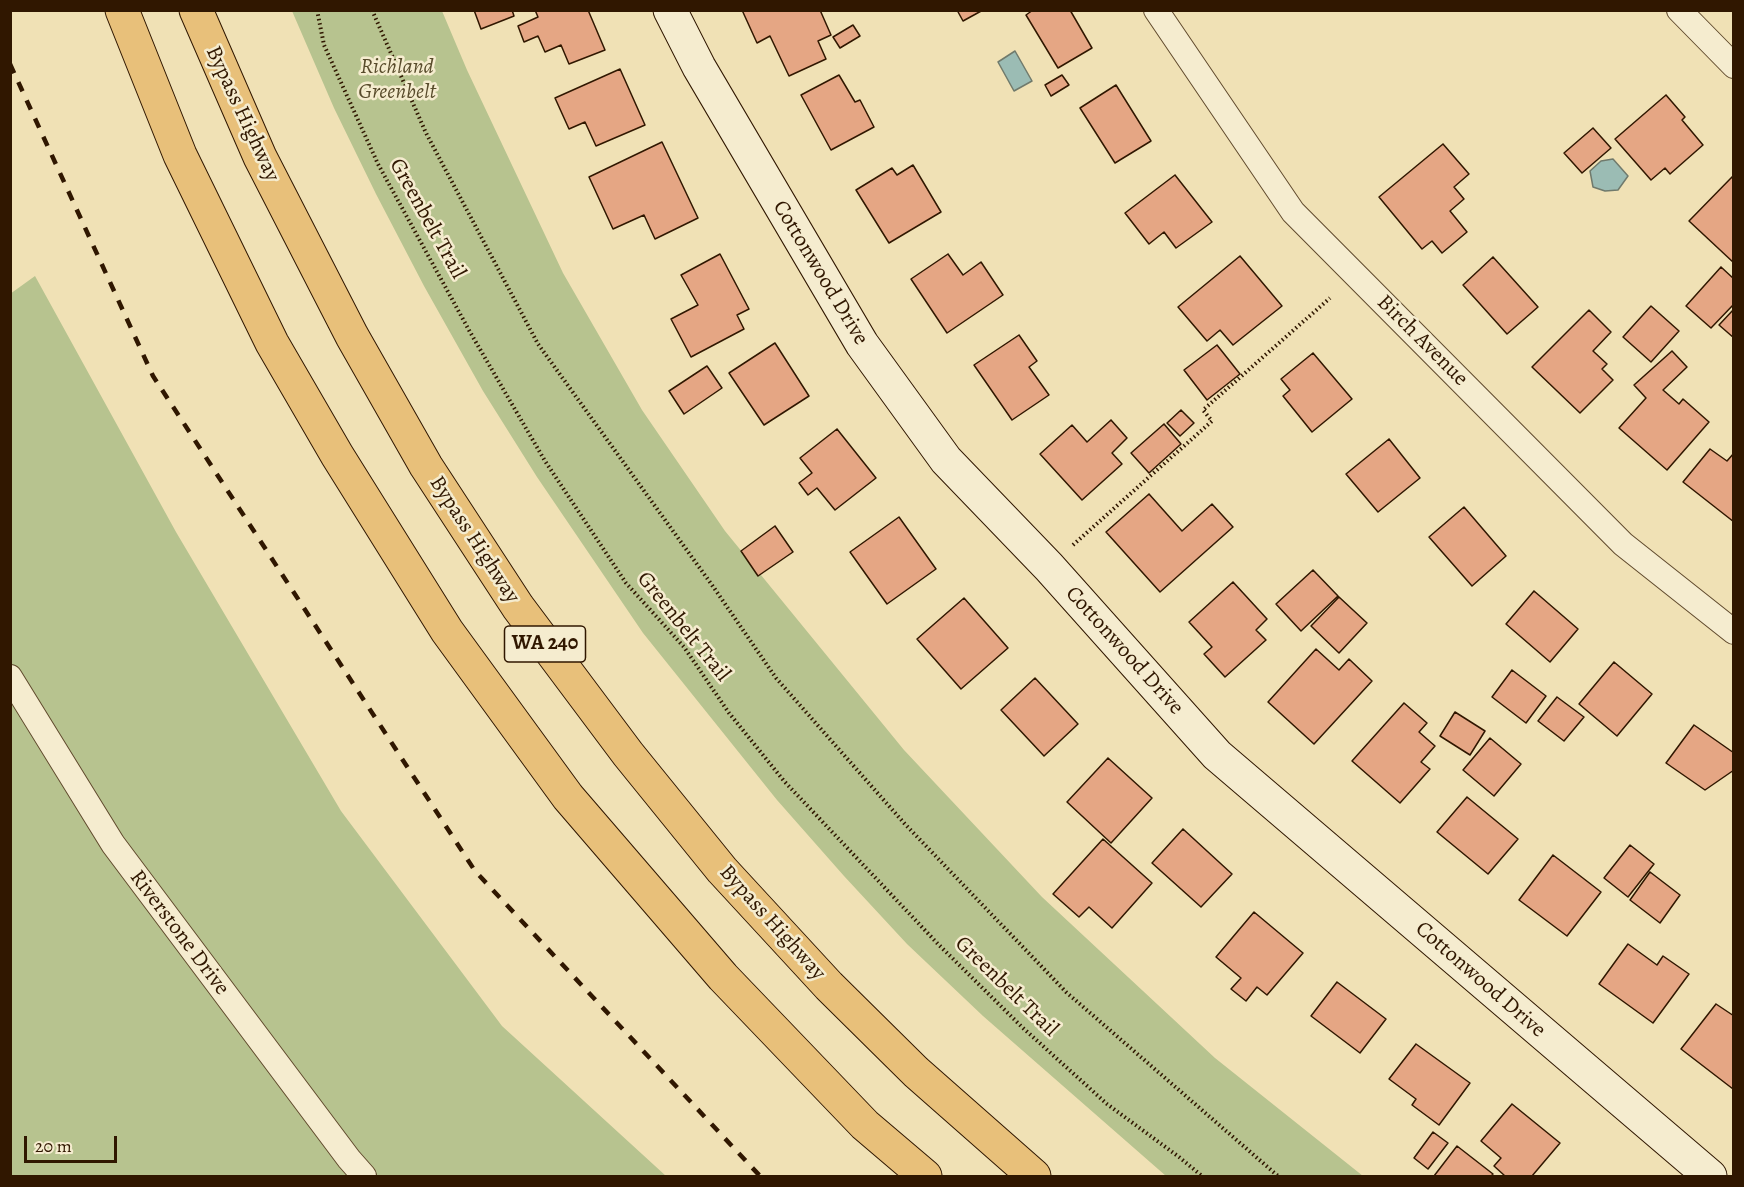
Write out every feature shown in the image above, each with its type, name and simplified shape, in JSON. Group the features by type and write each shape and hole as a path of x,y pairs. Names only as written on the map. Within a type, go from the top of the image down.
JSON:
{"highway":[{"name":"WA 240","path":"122,10 180,155 272,343 337,455 447,631 568,797 723,977 865,1125 925,1176"},
{"name":"Bypass Highway","path":"196,10 260,157 352,336 426,466 518,607 628,754 722,870 837,994 916,1072 1034,1176"}],"street":[{"name":"Cottonwood Drive","path":"670,10 699,67 862,344 946,460 1049,567 1216,755 1710,1176"},
{"name":"Birch Avenue","path":"1156,10 1293,212 1623,544 1734,632"},
{"path":"1680,10 1734,66"},
{"name":"Riverstone Drive","path":"10,677 113,844 342,1150 364,1176"}],"path":[{"name":"Greenbelt Trail","path":"317,10 324,45 378,164 470,332 546,461 626,583 684,647 729,713 784,781 938,944 1023,1028 1107,1104 1202,1176"},
{"path":"372,10 426,133 538,344 712,585 776,678 904,823 1066,992 1278,1176"},
{"path":"1066,552 1212,421 1203,410 1330,298"}],"green space":[{"name":"Richland Greenbelt","path":"292,11 442,11 467,70 563,273 642,410 725,531 904,750 1042,897 1215,1058 1363,1176 1166,1176 983,1016 907,944 844,876 777,800 643,633 537,477 483,391 424,286 334,108"},
{"path":"35,276 176,532 341,811 502,1026 666,1176 11,1176 10,294"}],"water":[{"path":"1015,51 1032,81 1014,91 998,62"},
{"path":"1613,159 1628,176 1618,190 1605,191 1593,187 1590,171 1601,161"}],"building":[{"path":"474,10 512,10 514,16 481,29"},
{"path":"535,10 588,10 605,50 569,64 561,45 545,52 538,36 524,42 518,26 538,17"},
{"path":"742,10 820,10 831,35 818,41 826,59 789,76 770,36 757,43"},
{"path":"957,10 983,10 963,21"},
{"path":"1033,10 1070,10 1092,48 1058,68 1026,15"},
{"path":"853,25 860,36 840,48 833,37"},
{"path":"620,69 645,125 596,146 585,122 569,129 555,98"},
{"path":"839,75 855,102 860,100 874,127 831,150 801,95"},
{"path":"1062,75 1069,85 1051,96 1045,85"},
{"path":"1116,85 1151,141 1115,163 1080,108"},
{"path":"1666,95 1685,117 1682,120 1703,145 1670,174 1665,168 1651,180 1615,139"},
{"path":"1593,128 1611,148 1582,173 1564,153"},
{"path":"662,142 698,218 655,239 644,215 613,229 589,177"},
{"path":"1443,144 1469,174 1454,187 1464,199 1450,211 1467,232 1442,253 1432,241 1422,249 1379,197"},
{"path":"913,165 941,212 889,243 856,190 892,168 897,175"},
{"path":"1175,175 1212,222 1176,248 1164,232 1149,244 1125,213"},
{"path":"1732,177 1734,179 1734,263 1689,221"},
{"path":"720,254 749,309 737,315 744,329 691,357 671,319 698,305 681,275"},
{"path":"948,254 963,275 981,262 1003,295 947,333 911,279"},
{"path":"1240,256 1282,306 1233,345 1220,330 1207,341 1178,307"},
{"path":"1493,257 1538,307 1507,334 1463,285"},
{"path":"1721,267 1734,279 1734,304 1711,328 1686,306"},
{"path":"1651,306 1679,331 1651,362 1623,337"},
{"path":"1734,309 1734,338 1719,325"},
{"path":"1589,310 1611,332 1593,351 1607,364 1602,369 1613,380 1580,413 1532,367"},
{"path":"1019,335 1037,361 1029,367 1049,395 1012,420 974,365"},
{"path":"775,343 809,396 764,425 729,373"},
{"path":"1217,345 1240,374 1207,400 1184,370"},
{"path":"1672,351 1687,367 1663,390 1679,404 1683,399 1709,422 1667,470 1619,428 1646,398 1634,385"},
{"path":"1313,353 1352,399 1312,432 1283,396 1290,390 1281,379"},
{"path":"707,366 722,388 684,414 669,391"},
{"path":"1181,410 1194,423 1180,436 1167,423"},
{"path":"1111,420 1127,438 1112,453 1122,464 1082,500 1040,454 1072,425 1087,442"},
{"path":"1164,424 1181,444 1149,473 1131,453"},
{"path":"837,429 876,478 835,510 817,488 808,495 799,483 812,473 800,458"},
{"path":"1389,439 1420,478 1378,512 1346,474"},
{"path":"1710,449 1727,461 1734,453 1734,522 1683,482"},
{"path":"1149,494 1182,531 1212,504 1233,527 1160,592 1106,532"},
{"path":"1464,507 1506,556 1472,586 1429,537"},
{"path":"899,517 936,569 887,604 850,552"},
{"path":"775,526 793,552 758,576 741,551"},
{"path":"1313,570 1338,596 1301,631 1276,604"},
{"path":"1233,582 1267,619 1256,630 1266,640 1225,677 1204,654 1212,647 1189,622"},
{"path":"1534,591 1578,629 1550,662 1506,624"},
{"path":"1339,597 1367,623 1339,653 1311,626"},
{"path":"964,598 1008,648 961,689 917,639"},
{"path":"1316,649 1339,670 1349,659 1372,681 1314,744 1268,702"},
{"path":"1614,662 1652,694 1617,736 1579,704"},
{"path":"1512,670 1546,696 1526,723 1492,697"},
{"path":"1035,678 1078,724 1044,756 1001,710"},
{"path":"1557,697 1584,717 1564,741 1538,721"},
{"path":"1404,703 1427,723 1419,732 1435,746 1421,762 1430,769 1400,803 1352,761"},
{"path":"1455,712 1485,731 1470,755 1440,736"},
{"path":"1694,725 1734,753 1734,770 1705,790 1666,763"},
{"path":"1490,738 1521,764 1494,796 1463,770"},
{"path":"1108,758 1152,798 1111,843 1067,802"},
{"path":"1467,797 1518,839 1488,874 1437,832"},
{"path":"1183,829 1232,874 1201,907 1152,863"},
{"path":"1103,839 1152,883 1112,928 1089,907 1079,917 1053,894"},
{"path":"1630,845 1654,864 1628,897 1604,878"},
{"path":"1553,855 1601,892 1567,936 1519,900"},
{"path":"1650,872 1680,895 1660,923 1630,900"},
{"path":"1254,912 1303,953 1267,995 1257,987 1246,1001 1231,989 1241,978 1216,957"},
{"path":"1628,944 1657,965 1663,956 1689,974 1653,1023 1599,984"},
{"path":"1337,982 1386,1019 1360,1053 1311,1016"},
{"path":"1716,1004 1734,1016 1733,1089 1681,1049"},
{"path":"1416,1044 1470,1083 1439,1125 1412,1105 1416,1099 1389,1079"},
{"path":"1512,1104 1560,1143 1532,1176 1505,1176 1494,1166 1501,1158 1481,1141"},
{"path":"1433,1132 1448,1143 1428,1169 1414,1158"},
{"path":"1457,1146 1493,1174 1491,1176 1434,1176"}],"railway":[{"path":"10,64 153,376 475,871 760,1176"}]}
